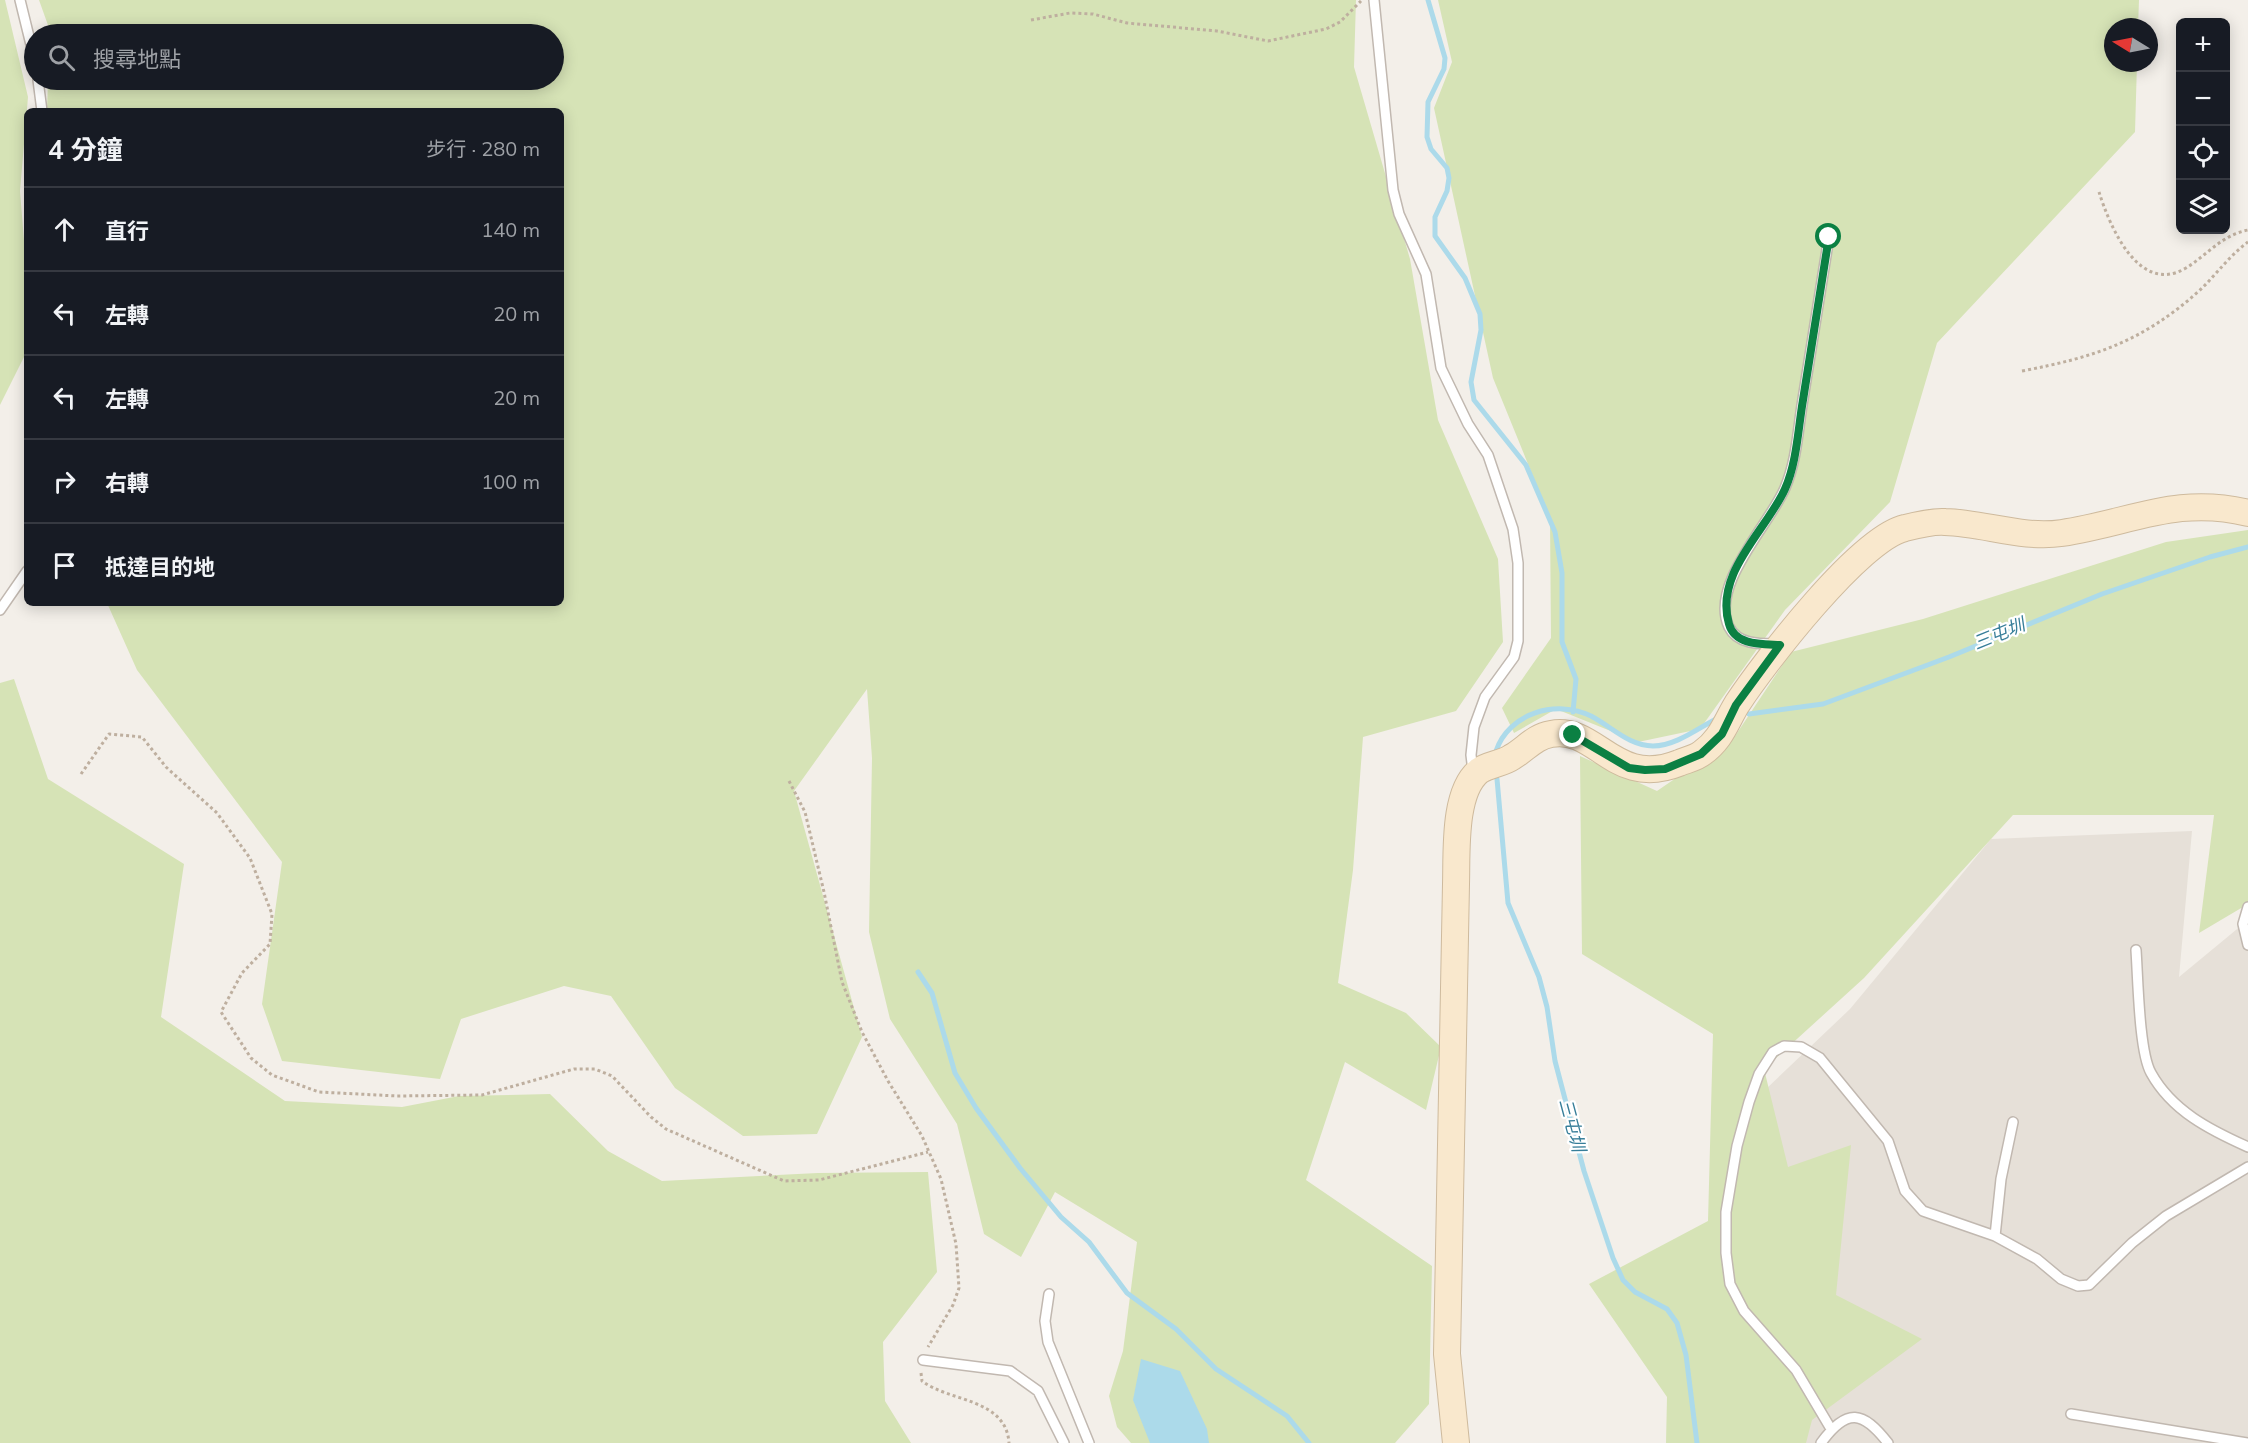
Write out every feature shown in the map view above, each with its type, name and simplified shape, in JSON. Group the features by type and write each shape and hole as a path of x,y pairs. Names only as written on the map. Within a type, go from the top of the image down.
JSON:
{"street":[{"path":"1456,1443 1447,1354 1456,884 1459,820 1465,790 1474,776 1482,769 1511,758 1535,739 1552,733 1573,735 1629,768 1665,769 1701,754 1722,734 1736,705 1780,645 1857,558 1881,538 1902,528 1944,521 2019,532 2060,534 2148,513 2194,506 2227,508 2248,513"}],"lane":[{"path":"20,0 26,24"},
{"path":"1374,0 1393,190 1399,214 1426,274 1441,368 1468,424 1488,455 1513,529 1518,563 1518,641 1514,657 1485,697 1474,727 1471,755 1474,776"},
{"path":"39,90 42,108"},
{"path":"1780,645 1753,643 1739,638 1729,626 1726,601 1737,563 1775,507 1792,468 1829,237"},
{"path":"0,610 24,575"},
{"path":"2248,907 2243,924 2248,945"},
{"path":"2136,951 2140,1017 2150,1072 2174,1105 2217,1133 2248,1147"},
{"path":"1832,1428 1796,1371 1744,1311 1730,1284 1726,1253 1726,1212 1737,1146 1756,1083 1773,1052 1784,1046 1801,1047 1820,1058 1888,1141 1905,1191 1923,1211 1995,1236 2037,1259 2061,1279 2078,1286 2089,1285 2132,1243 2166,1216 2248,1167"},
{"path":"1995,1236 2001,1179 2013,1122"},
{"path":"1049,1294 1045,1321 1048,1342 1089,1443"},
{"path":"923,1360 985,1367 1016,1375 1038,1391 1064,1443"},
{"path":"2071,1414 2247,1443"},
{"path":"1821,1443 1832,1428 1847,1419 1860,1417 1872,1422 1888,1443"}],"path":[{"path":"1031,20 1070,13 1093,14 1127,22 1268,40 1326,29 1340,22 1362,0"},
{"path":"2099,192 2108,220 2122,246 2153,274 2170,276 2186,268 2235,232 2248,230"},
{"path":"2022,371 2082,358 2147,332 2200,290 2227,260 2248,242"},
{"path":"81,774 109,734 142,737 166,766 217,813 250,858 272,914 270,944 242,973 221,1012 251,1058 273,1075 319,1092 397,1096 482,1095 574,1069 595,1069 612,1076 651,1117 666,1129 784,1181 819,1180 928,1152"},
{"path":"789,781 805,812 825,892 842,982 862,1032 888,1081 922,1136 941,1179 956,1245 959,1288 923,1360 920,1370 922,1381 931,1388 975,1402 995,1414 1005,1427 1009,1443"}],"shaded area":[{"path":"2192,831 2179,977 2248,920 2248,1443 1737,1443 1766,1089 1850,1009 1991,839"}],"green space":[{"path":"0,0 5,0 24,80 24,90 26,90 28,97 27,108 24,108 20,191 24,241 24,357 0,405"},
{"path":"39,0 1356,0 1354,67 1410,259 1438,420 1498,559 1503,642 1456,711 1363,737 1353,870 1338,983 1406,1013 1441,1047 1426,1110 1345,1062 1306,1180 1432,1266 1429,1404 1395,1443 1131,1443 1117,1427 1109,1396 1123,1351 1137,1242 1055,1192 1021,1257 984,1234 957,1124 890,1019 869,932 872,758 867,689 794,791 862,1037 817,1134 743,1136 675,1088 611,996 564,986 461,1019 440,1079 282,1061 262,1004 282,862 137,670 108,606 564,606 564,108 47,108 48,90 564,90 564,24 48,24"},
{"path":"1438,0 2139,0 2138,18 2104,18 2104,72 2137,72 2135,132 1937,343 1890,502 1785,610 1700,729 1638,742 1556,709 1514,733 1502,708 1551,638 1550,518 1493,378 1434,108 1452,62"},
{"path":"2248,530 2248,904 2199,933 2214,815 2013,815 1864,978 1764,1069 1788,1167 1851,1145 1836,1295 1922,1339 1812,1420 1806,1443 1666,1443 1667,1397 1589,1284 1708,1221 1713,1034 1582,954 1580,756 1657,791 1733,739 1791,652 1923,619 2166,542"},
{"path":"14,679 48,779 184,864 161,1017 285,1101 402,1107 459,1096 550,1094 608,1151 662,1181 818,1173 928,1172 937,1272 883,1342 885,1401 911,1443 0,1443 0,683"}],"water":[{"path":"1141,1359 1180,1371 1207,1429 1209,1443 1150,1443 1133,1400"}],"waterway":[{"path":"1428,0 1445,58 1444,69 1428,102 1427,137 1431,149 1447,168 1449,178 1447,191 1435,217 1435,236 1465,278 1480,314 1481,330 1471,382 1474,400 1526,465 1555,532 1562,573 1562,642 1576,679 1573,712"},
{"name":"三屯圳","path":"1749,714 1823,704 1949,657 2102,594 2210,557 2248,547"},
{"name":"三屯圳","path":"1496,751 1502,738 1511,727 1535,713 1549,710 1577,711 1591,716 1636,743 1653,746 1678,740 1716,719"},
{"name":"三屯圳","path":"1497,779 1508,903 1539,977 1547,1007 1555,1061 1584,1171 1613,1258 1623,1280 1635,1292 1667,1309 1677,1323 1686,1355 1697,1443"},
{"path":"918,972 932,993 955,1073 976,1108 1020,1168 1061,1217 1089,1242 1127,1293 1176,1329 1216,1369 1287,1416 1309,1443"}],"route":[{"path":"1573,735 1629,768 1665,769 1701,754 1722,734 1736,705 1780,645 1753,643 1739,638 1729,626 1726,601 1737,563 1775,507 1792,468 1829,237"}]}
